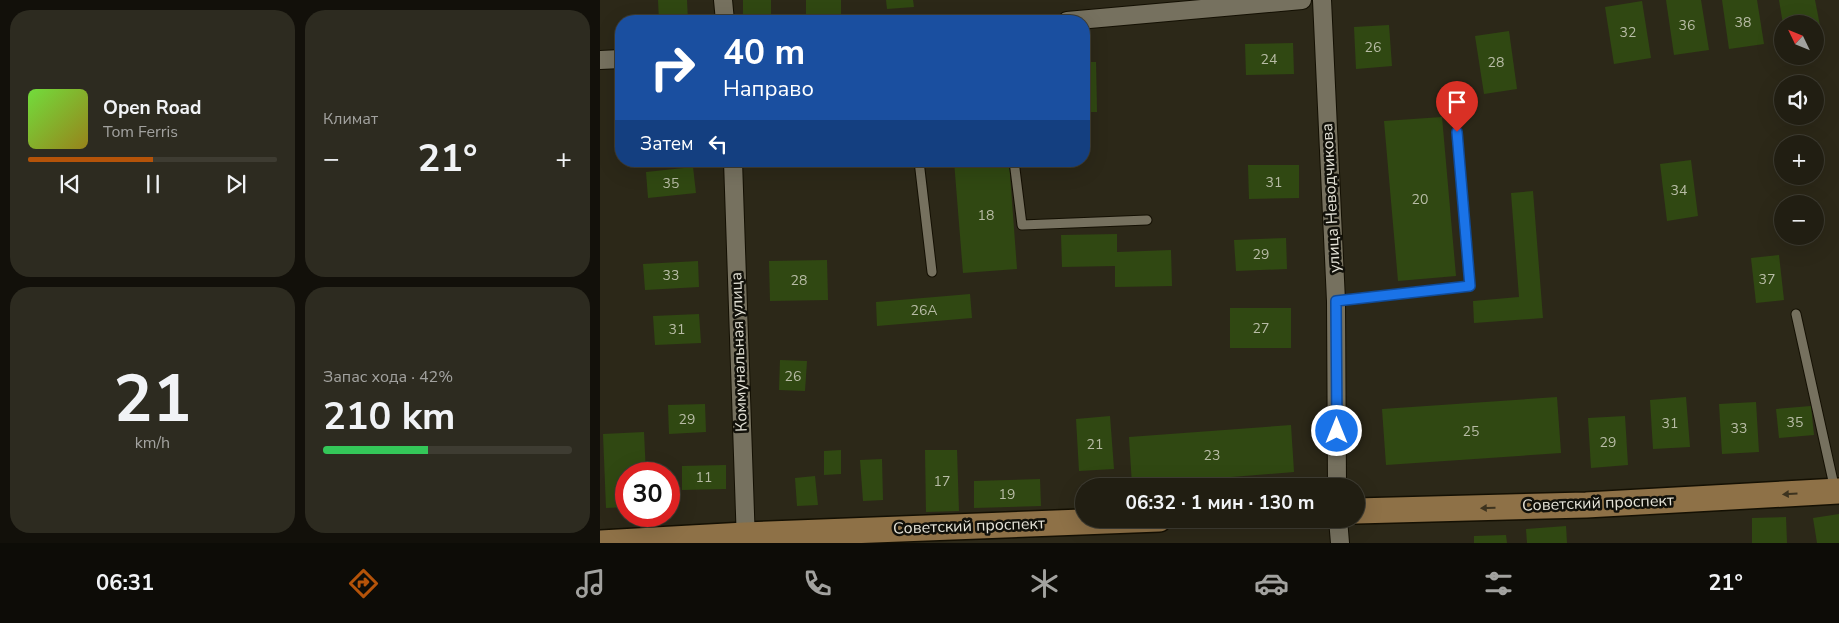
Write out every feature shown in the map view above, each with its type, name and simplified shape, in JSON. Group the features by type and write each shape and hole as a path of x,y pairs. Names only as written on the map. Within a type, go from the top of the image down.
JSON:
{"street":[{"path":"722,0 724,15"},
{"path":"1090,19 1302,0"},
{"name":"улица Неводчикова","path":"1322,0 1336,301 1337,478"},
{"path":"600,60 615,59"},
{"name":"Коммунальная улица","path":"733,167 746,539"},
{"name":"Советский проспект","path":"1365,511 1586,505 1837,492"},
{"name":"Советский проспект","path":"600,543 746,539 1075,523"},
{"path":"1339,528 1340,543"}],"lane":[{"path":"1336,301 1470,286 1457,132"},
{"path":"920,167 932,272"},
{"path":"1015,167 1022,225 1147,220"},
{"path":"1796,314 1837,492"}],"building":[{"path":"658,0 687,0 688,15 659,15"},
{"path":"743,0 771,0 771,15 743,15"},
{"path":"806,0 841,0 841,15 806,15"},
{"path":"886,0 913,0 914,7 887,9"},
{"path":"1666,0 1701,0 1709,50 1674,55"},
{"path":"1722,0 1757,0 1764,44 1729,49"},
{"path":"1779,0 1815,0 1818,15 1782,15"},
{"path":"1642,1 1651,58 1614,64 1605,7"},
{"path":"1389,25 1392,66 1356,69 1354,27"},
{"path":"1509,31 1517,89 1484,94 1475,36"},
{"path":"1293,43 1294,74 1246,75 1245,44"},
{"path":"1090,62 1096,62 1097,112 1090,112"},
{"path":"1442,117 1456,276 1398,281 1384,121"},
{"path":"1691,160 1698,216 1667,221 1660,164"},
{"path":"1248,165 1299,165 1299,198 1249,199"},
{"path":"693,167 696,193 648,198 646,172"},
{"path":"954,167 1009,167 1017,269 963,273"},
{"path":"1533,191 1543,318 1474,323 1473,301 1519,297 1511,193"},
{"path":"1117,234 1117,252 1171,250 1172,286 1115,287 1115,266 1062,267 1061,235"},
{"path":"1286,238 1287,269 1236,271 1234,240"},
{"path":"1779,255 1784,300 1756,303 1751,258"},
{"path":"827,260 828,300 770,301 769,261"},
{"path":"698,261 699,287 645,290 643,264"},
{"path":"970,294 972,318 877,326 876,302"},
{"path":"1230,308 1291,308 1291,348 1230,348"},
{"path":"699,314 701,343 655,345 653,316"},
{"path":"780,360 807,361 805,391 779,390"},
{"path":"1557,397 1561,453 1386,465 1382,409"},
{"path":"1686,397 1690,447 1653,449 1650,400"},
{"path":"1756,402 1759,452 1722,454 1719,404"},
{"path":"705,404 706,432 669,434 668,405"},
{"path":"1811,406 1814,435 1779,438 1776,409"},
{"path":"1110,416 1114,469 1079,471 1076,419"},
{"path":"1625,416 1628,465 1591,468 1588,418"},
{"path":"1291,425 1294,472 1219,478 1132,478 1129,437"},
{"path":"644,432 645,462 615,462 615,508 606,508 603,434"},
{"path":"841,450 841,474 824,475 824,451"},
{"path":"925,450 957,450 959,511 926,512"},
{"path":"882,459 883,500 863,501 860,460"},
{"path":"726,465 726,489 682,490 682,466"},
{"path":"815,476 818,505 797,506 795,478"},
{"path":"1040,479 1041,506 974,508 974,481"},
{"path":"1839,514 1839,543 1817,543 1813,518"},
{"path":"1786,517 1787,543 1752,543 1752,518"},
{"path":"1566,526 1567,543 1527,543 1526,529"},
{"path":"1506,535 1507,543 1474,543 1474,536"}],"route":[{"path":"1337,431 1336,301 1470,286 1457,132"}]}
